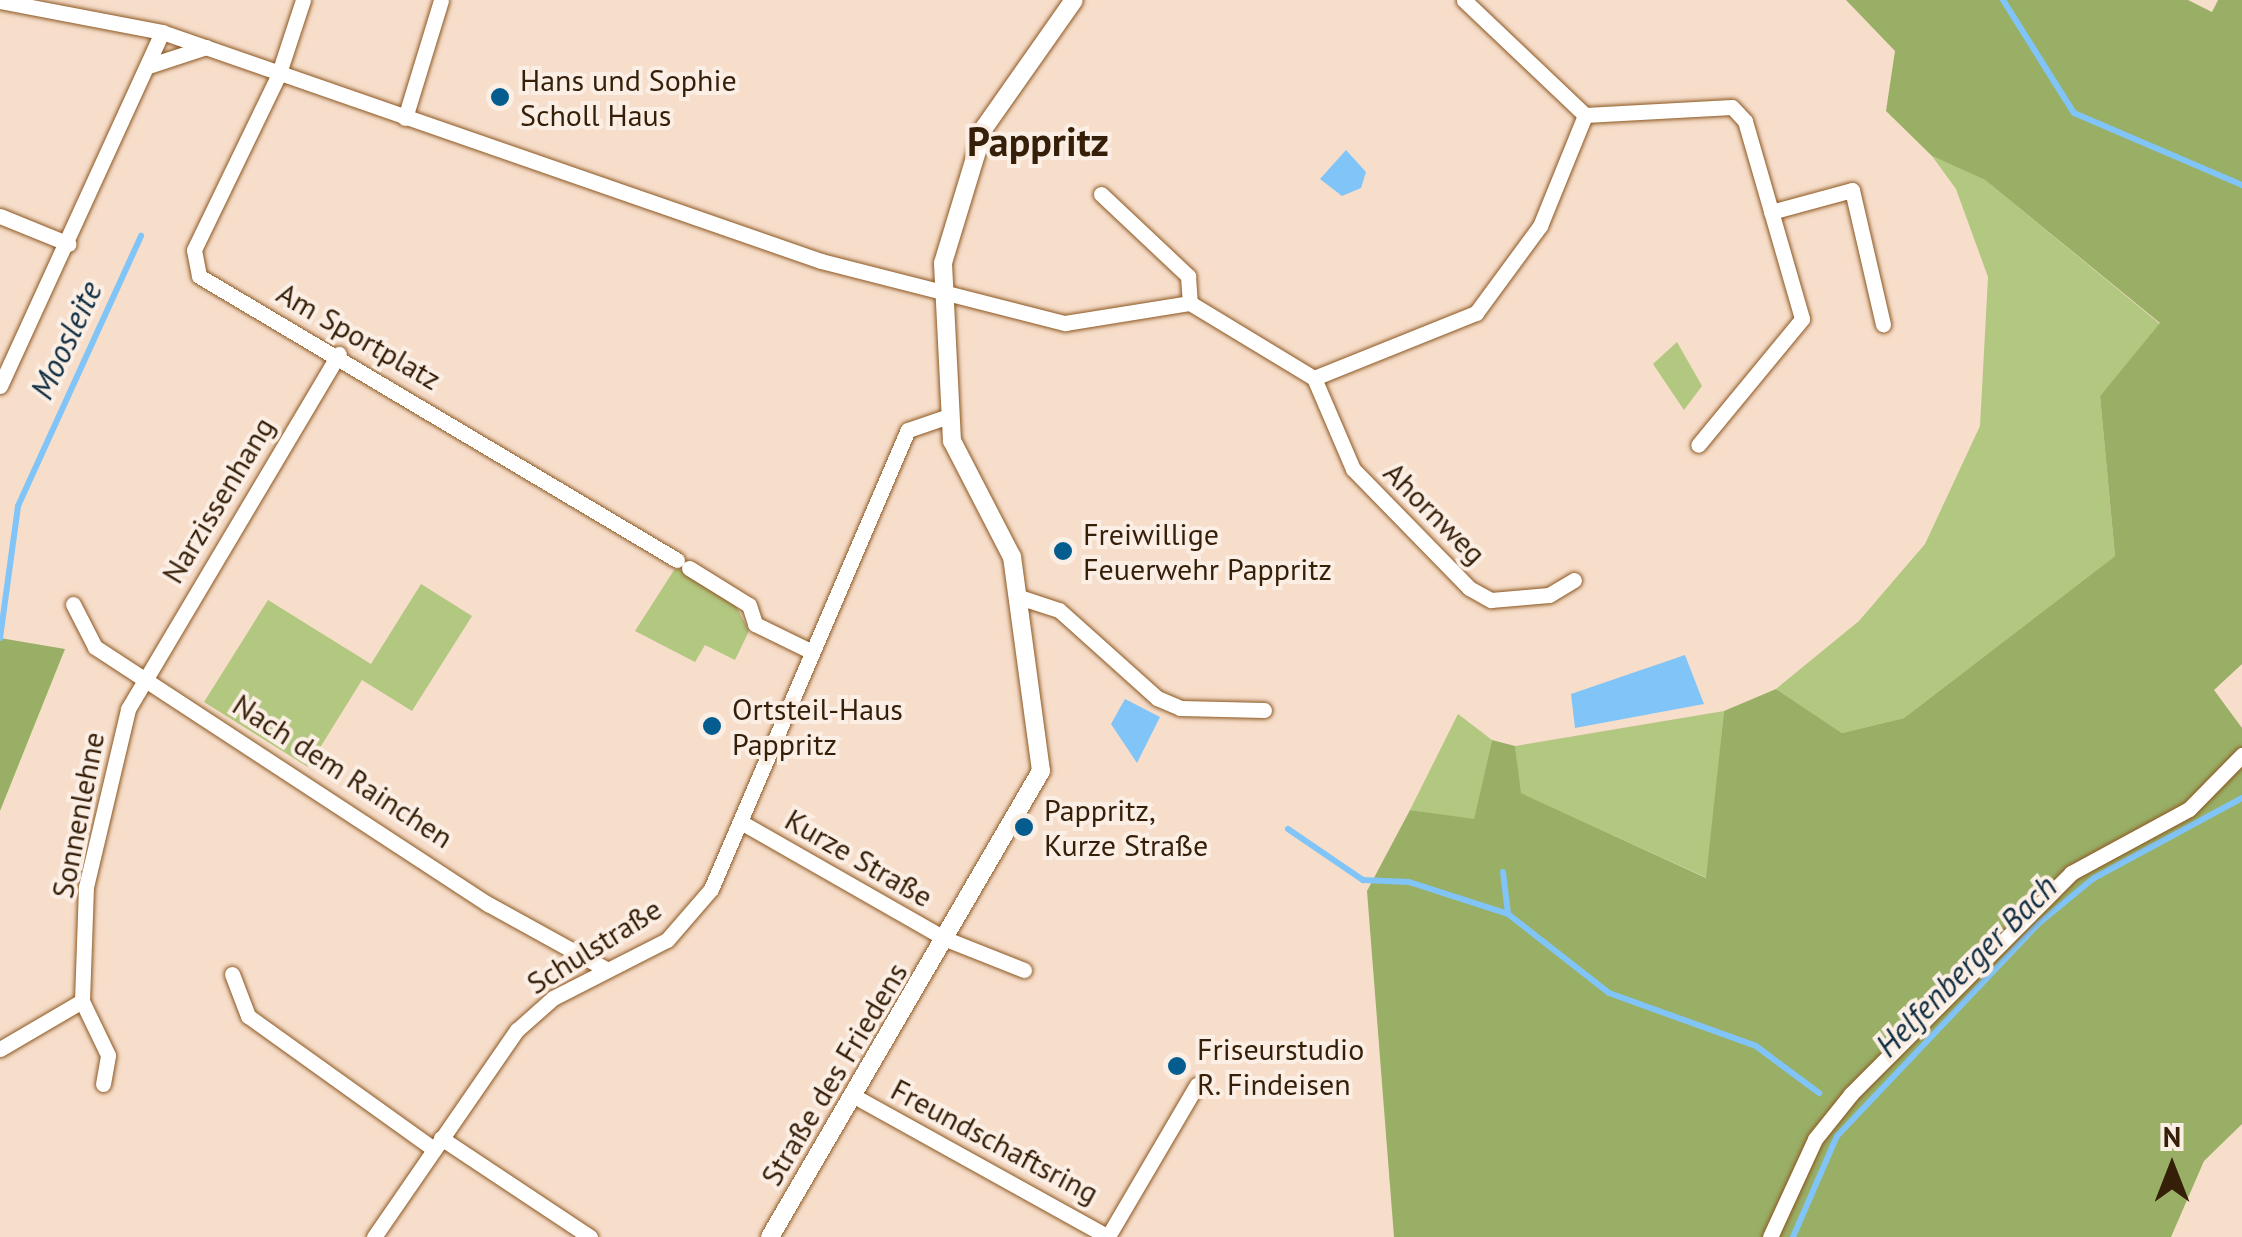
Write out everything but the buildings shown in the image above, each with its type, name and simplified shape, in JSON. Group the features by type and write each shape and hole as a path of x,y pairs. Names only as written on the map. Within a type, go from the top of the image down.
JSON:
{"street":[{"name":"Am Sportplatz","path":"303,0 278,76 194,250 199,276 339,354 683,564 749,605 755,624 810,650"},
{"path":"405,118 440,0"},
{"name":"Straße des Friedens","path":"770,1237 1041,771 1022,598 949,416 943,286 956,204 984,128 1074,0"},
{"path":"1464,0 1585,114 1732,107 1745,121 1798,330 1698,445"},
{"path":"11,2 162,32 729,237 943,286 1065,323 1190,303 1314,378 1476,313 1540,226 1585,114"},
{"path":"0,386 69,244 162,32"},
{"path":"148,66 206,47"},
{"path":"1771,212 1852,190 1883,324"},
{"path":"1100,194 1188,276 1190,303"},
{"path":"0,216 69,244"},
{"name":"Narzissenhang","path":"144,674 339,354"},
{"name":"Ahornweg","path":"1314,378 1353,469 1470,588 1490,600 1550,596 1574,580"},
{"name":"Schulstraße","path":"374,1237 518,1030 604,968 682,926 746,824 810,650 908,430 949,416"},
{"path":"1022,598 1059,610 1158,698 1180,708 1264,710"},
{"name":"Nach dem Rainchen","path":"73,604 84,638 488,904 604,968"},
{"name":"Sonnenlehne","path":"103,1084 108,1055 82,1001 86,887 103,796 144,674"},
{"path":"1770,1237 1816,1139 1851,1094 2071,873 2189,809 2242,755"},
{"name":"Kurze Straße","path":"746,824 946,939"},
{"path":"946,939 1024,970"},
{"path":"232,974 248,1016 438,1144 590,1237"},
{"path":"0,1049 82,1001"},
{"name":"Freundschaftsring","path":"854,1096 1109,1235 1197,1085"}],"green space":[{"path":"1846,0 2188,0 2212,12 2218,0 2242,0 2242,664 2214,690 2242,728 2242,1124 2204,1161 2171,1237 1394,1237 1367,891 1410,810 1474,819 1492,740 1515,746 1521,793 1706,878 1724,711 1776,689 1842,733 1904,718 2115,556 2100,396 2160,323 1985,180 1932,156 1886,111 1895,51"},
{"path":"1932,156 1985,180 2160,324 2100,396 2115,556 1904,718 1842,733 1776,689 1859,621 1925,544 1980,426 1988,277 1956,189"},
{"path":"1677,342 1702,386 1684,410 1653,364"},
{"path":"676,567 736,606 749,631 735,660 705,645 695,662 635,631"},
{"path":"421,584 472,616 412,711 362,680 308,767 204,702 268,600 371,664"},
{"path":"0,638 65,649 0,811"},
{"path":"1724,711 1707,878 1520,793 1515,746"},
{"path":"1458,714 1492,740 1474,820 1410,810"}],"water":[{"path":"1346,150 1366,172 1361,188 1342,196 1320,179"},
{"path":"1685,655 1704,704 1575,728 1571,694"},
{"path":"1125,699 1160,717 1137,763 1111,724"}],"waterway":[{"path":"2003,0 2074,113 2242,185"},
{"name":"Moosleite","path":"0,638 18,506 141,236"},
{"name":"Helfenberger Bach","path":"1793,1237 1837,1136 2038,924 2094,878 2242,798"},
{"path":"1288,829 1363,880 1409,882 1508,914 1609,993 1756,1046 1819,1093"},
{"path":"1503,872 1508,914"}],"place":[{"name":"Hans und Sophie Scholl Haus","path":"500,97"},
{"name":"Freiwillige Feuerwehr Pappritz","path":"1063,551"},
{"name":"Ortsteil-Haus Pappritz","path":"712,726"},
{"name":"Pappritz, Kurze Straße","path":"1024,827"},
{"name":"Friseurstudio R. Findeisen","path":"1177,1066"}],"district":[{"name":"Pappritz","path":"1038,141"}]}
